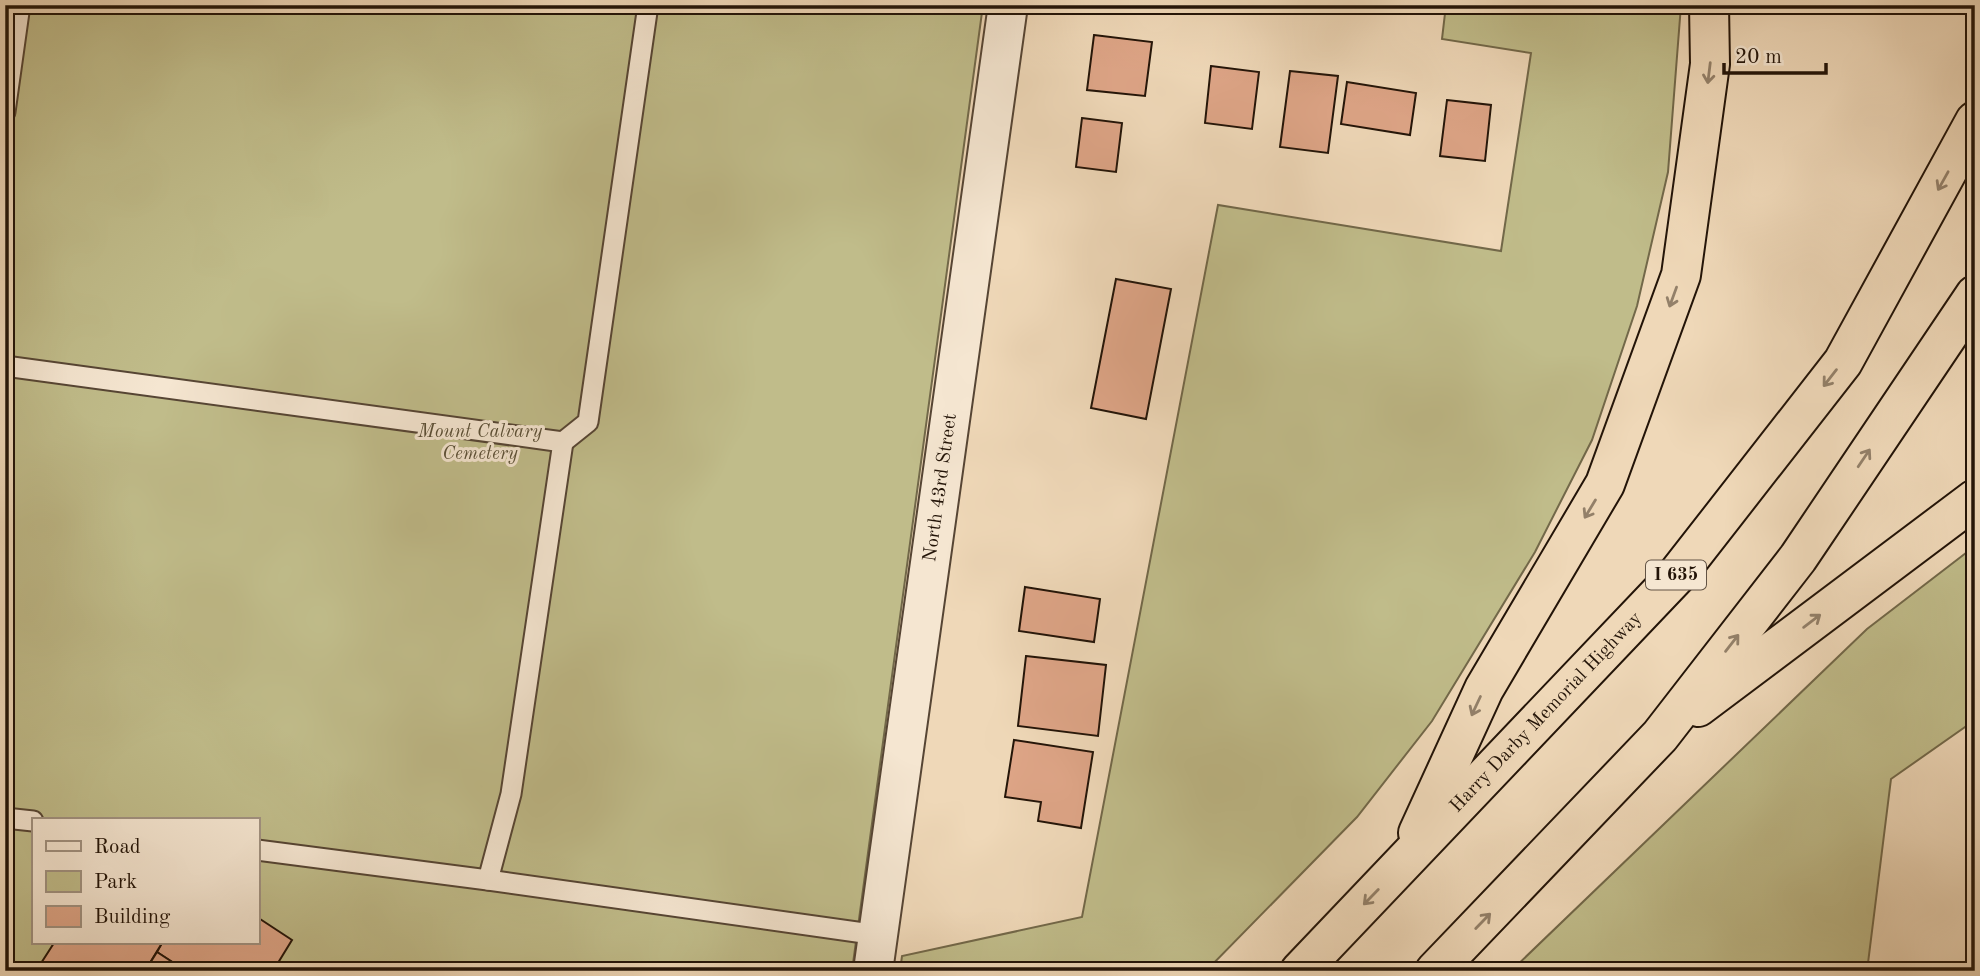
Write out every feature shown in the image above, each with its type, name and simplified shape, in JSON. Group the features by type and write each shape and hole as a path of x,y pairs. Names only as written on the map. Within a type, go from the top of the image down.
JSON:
{"highway":[{"path":"1405,861 1484,689 1605,484 1681,275 1710,64 1709,5"},
{"name":"Harry Darby Memorial Highway","path":"1300,971 1675,576 1843,362 1975,121"},
{"path":"1435,971 1660,736 1798,558 1975,295"},
{"path":"1660,736 1975,499"}],"street":[{"name":"North 43rd Street","path":"876,953 1008,5"}],"lane":[{"path":"5,112 20,5"},
{"path":"488,880 511,794 563,442 588,422 648,5"},
{"path":"5,366 563,442"},
{"path":"5,818 32,821"},
{"path":"259,850 488,880 876,953"}],"green space":[{"name":"Mount Calvary Cemetery","path":"5,5 983,5 852,971 5,971"},
{"path":"1446,5 1681,5 1668,172 1637,306 1592,440 1535,552 1432,721 1357,817 1206,971 900,971 902,956 1082,917 1218,205 1501,251 1531,53 1442,39"},
{"path":"1975,546 1975,720 1891,779 1867,971 1511,971 1867,629"}],"building":[{"path":"1094,35 1152,42 1145,96 1087,90"},
{"path":"1211,66 1259,72 1252,129 1205,123"},
{"path":"1290,71 1338,76 1328,153 1280,147"},
{"path":"1347,82 1416,93 1410,135 1341,124"},
{"path":"1447,100 1491,105 1485,161 1440,156"},
{"path":"1082,118 1122,123 1116,172 1076,167"},
{"path":"1116,279 1171,289 1146,419 1091,408"},
{"path":"1025,587 1100,599 1094,642 1019,631"},
{"path":"1026,656 1106,665 1098,736 1018,726"},
{"path":"1014,740 1093,752 1081,828 1038,821 1041,802 1005,797"},
{"path":"259,918 292,940 273,971 186,971 157,952 161,944 259,944"},
{"path":"53,944 161,944 145,971 36,971"},
{"path":"157,952 186,971 145,971"}]}
